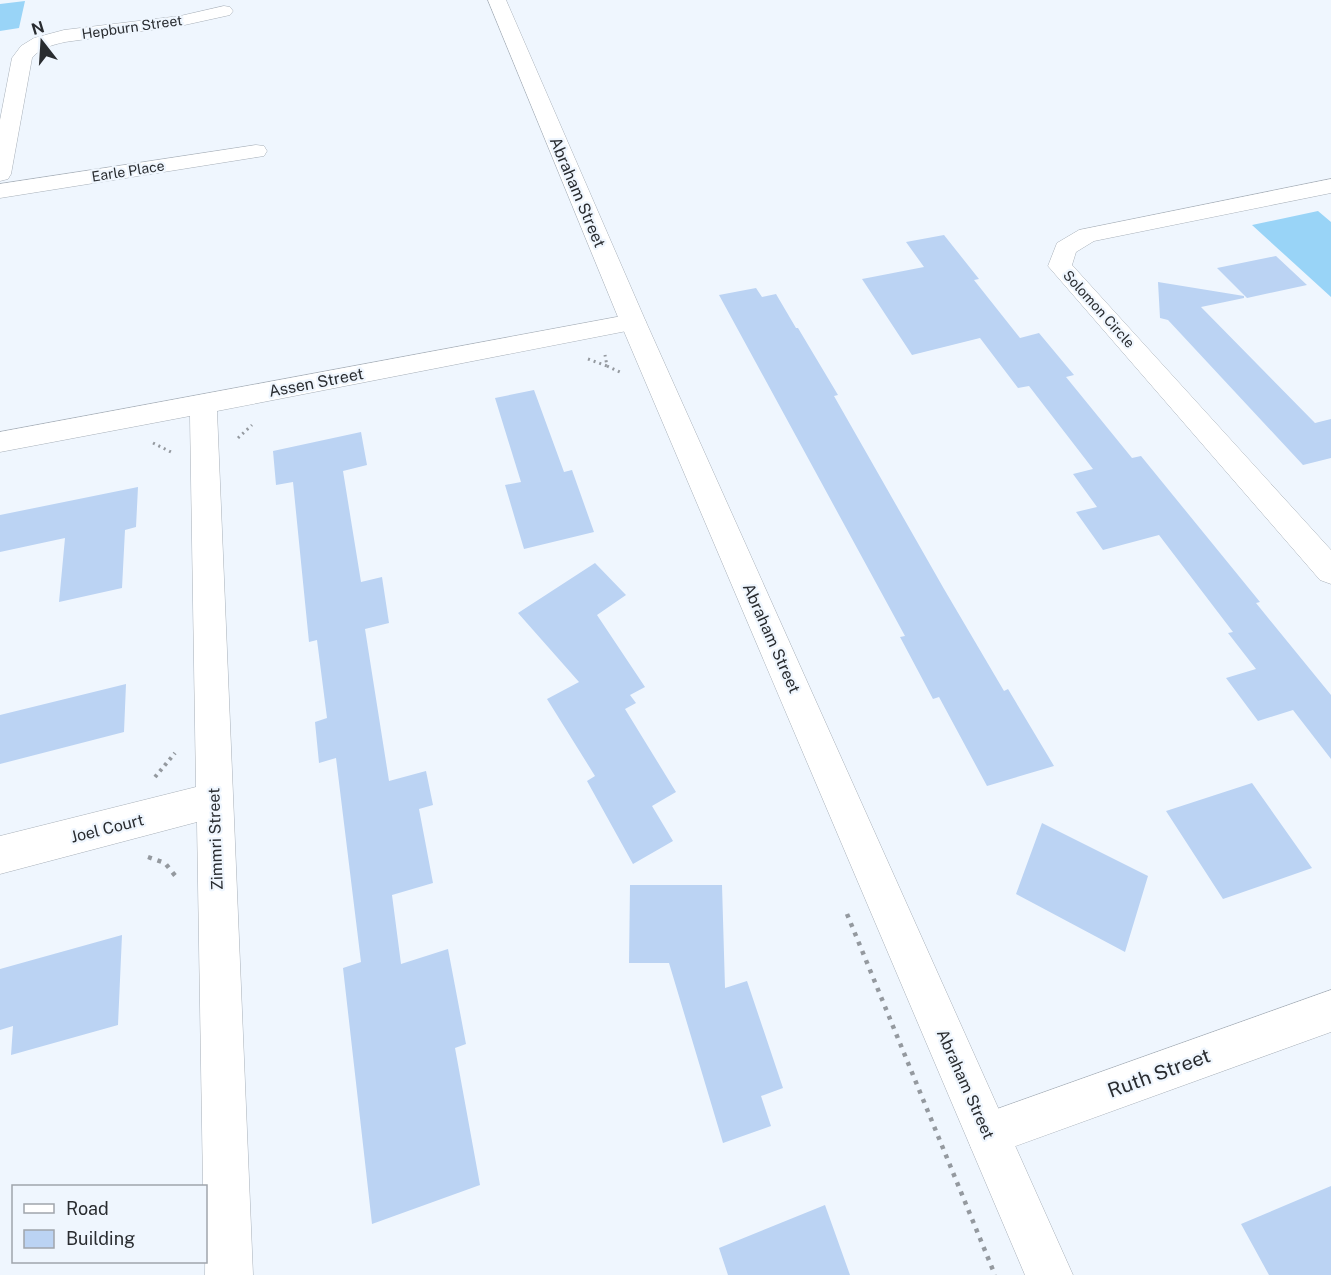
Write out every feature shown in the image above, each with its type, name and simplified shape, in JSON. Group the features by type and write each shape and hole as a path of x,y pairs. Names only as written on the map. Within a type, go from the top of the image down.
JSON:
{"street":[{"name":"Abraham Street","path":"497,0 633,322 1049,1275"},
{"name":"Hepburn Street","path":"0,174 22,58 28,50 41,42 64,36 180,21 224,11"},
{"name":"Earle Place","path":"0,191 256,151"},
{"name":"Solomon Circle","path":"1331,186 1087,235 1065,248 1060,266 1319,540 1331,571"},
{"name":"Assen Street","path":"0,441 633,322"},
{"name":"Zimmri Street","path":"203,403 229,1275"},
{"name":"Joel Court","path":"0,855 214,800"},
{"name":"Ruth Street","path":"988,1134 1331,1011"}],"water":[{"path":"25,1 19,28 0,31 0,4"},
{"path":"1318,211 1331,222 1331,297 1252,225"}],"building":[{"path":"944,235 979,279 974,280 1020,338 1039,333 1074,375 1066,377 1132,458 1141,456 1260,602 1256,603 1331,695 1331,759 1293,710 1258,721 1226,678 1256,669 1228,633 1233,632 1159,535 1103,550 1076,512 1097,507 1073,474 1093,469 1029,386 1018,388 980,338 912,355 862,279 924,267 906,242"},
{"path":"1276,256 1307,285 1247,298 1217,268"},
{"path":"1158,282 1244,296 1244,298 1201,307 1315,423 1331,419 1331,458 1303,465 1168,320 1160,318"},
{"path":"756,288 762,297 776,294 798,328 838,395 834,396 944,589 1004,691 1008,689 1054,766 987,786 939,697 933,699 900,637 905,636 719,295"},
{"path":"534,390 564,472 572,470 594,532 524,549 505,485 521,482 495,398"},
{"path":"361,432 367,465 343,471 361,582 382,577 389,623 365,629 389,781 426,771 433,805 419,809 433,883 392,895 401,964 448,949 466,1044 455,1048 480,1185 372,1224 343,968 361,962 336,758 319,763 315,722 327,718 317,640 309,642 293,482 276,485 273,451"},
{"path":"138,487 136,527 125,530 122,588 59,602 65,538 0,552 0,515"},
{"path":"595,563 626,595 597,615 645,687 630,695 636,703 625,709 676,792 652,806 673,841 633,864 587,781 595,776 547,699 579,682 518,613"},
{"path":"126,684 124,732 0,764 0,715"},
{"path":"1252,783 1312,868 1223,899 1166,811"},
{"path":"1042,823 1148,876 1125,952 1016,894"},
{"path":"630,885 722,885 725,988 747,981 783,1088 761,1096 771,1126 723,1143 669,963 629,963"},
{"path":"122,935 118,1025 11,1055 13,1026 0,1030 0,969"},
{"path":"1331,1186 1331,1275 1269,1275 1241,1224"},
{"path":"825,1205 850,1275 728,1275 719,1248"}]}
